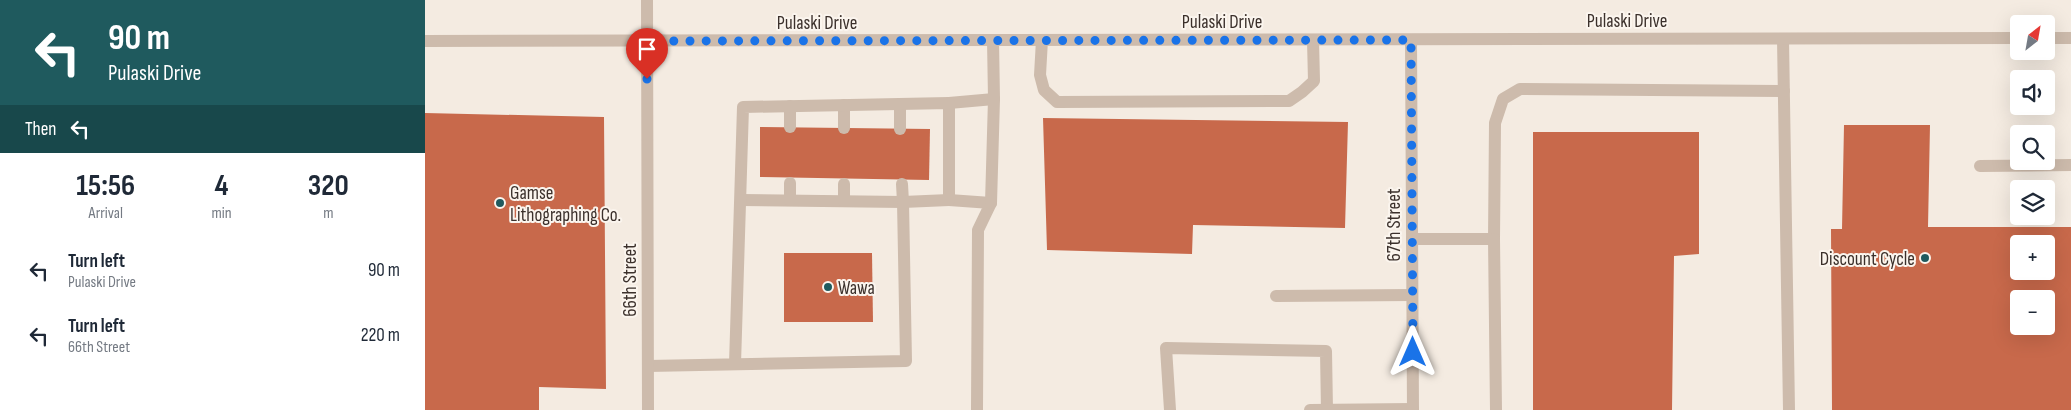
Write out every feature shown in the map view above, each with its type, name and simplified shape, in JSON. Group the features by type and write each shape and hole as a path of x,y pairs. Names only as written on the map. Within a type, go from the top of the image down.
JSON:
{"street":[{"name":"66th Street","path":"647,0 648,410"},
{"name":"Pulaski Drive","path":"425,41 2010,38"},
{"path":"2055,38 2071,38"},
{"path":"1783,39 1789,410"},
{"path":"977,410 978,230 991,203 994,99 993,40"},
{"path":"1042,40 1040,75 1044,90 1057,102 1289,101 1314,81 1313,40"},
{"name":"67th Street","path":"1411,40 1413,409"},
{"path":"1496,410 1495,123 1503,99 1520,89 1784,91"},
{"path":"735,364 743,107 900,105 994,99"},
{"path":"949,103 949,200"},
{"path":"844,105 844,128"},
{"path":"900,105 900,129"},
{"path":"790,106 790,127"},
{"path":"1980,166 2071,165"},
{"path":"789,200 790,183"},
{"path":"844,184 844,201"},
{"path":"648,366 906,361 902,184"},
{"path":"741,200 903,202 949,200 991,203"},
{"path":"1412,239 1494,239"},
{"path":"1276,296 1412,295"},
{"path":"1170,410 1166,348 1326,351 1327,410"},
{"path":"1310,410 1413,409"}],"building":[{"path":"425,113 604,117 606,389 539,387 539,410 425,410"},
{"path":"1043,118 1348,122 1345,228 1193,225 1192,254 1047,250"},
{"name":"Discount Cycle","path":"1844,125 1930,125 1928,227 2071,227 2071,410 1832,410 1831,229 1842,229"},
{"path":"760,127 930,129 929,180 760,177"},
{"path":"1533,132 1699,132 1699,254 1674,256 1672,410 1533,410"},
{"name":"Wawa","path":"784,253 872,253 873,322 784,322"}],"place":[{"name":"Gamse Lithographing Co.","path":"500,203"},
{"name":"Discount Cycle","path":"1925,258"},
{"name":"Wawa","path":"828,287"}],"route":[{"path":"647,79 647,41 1411,40 1413,352"}]}
